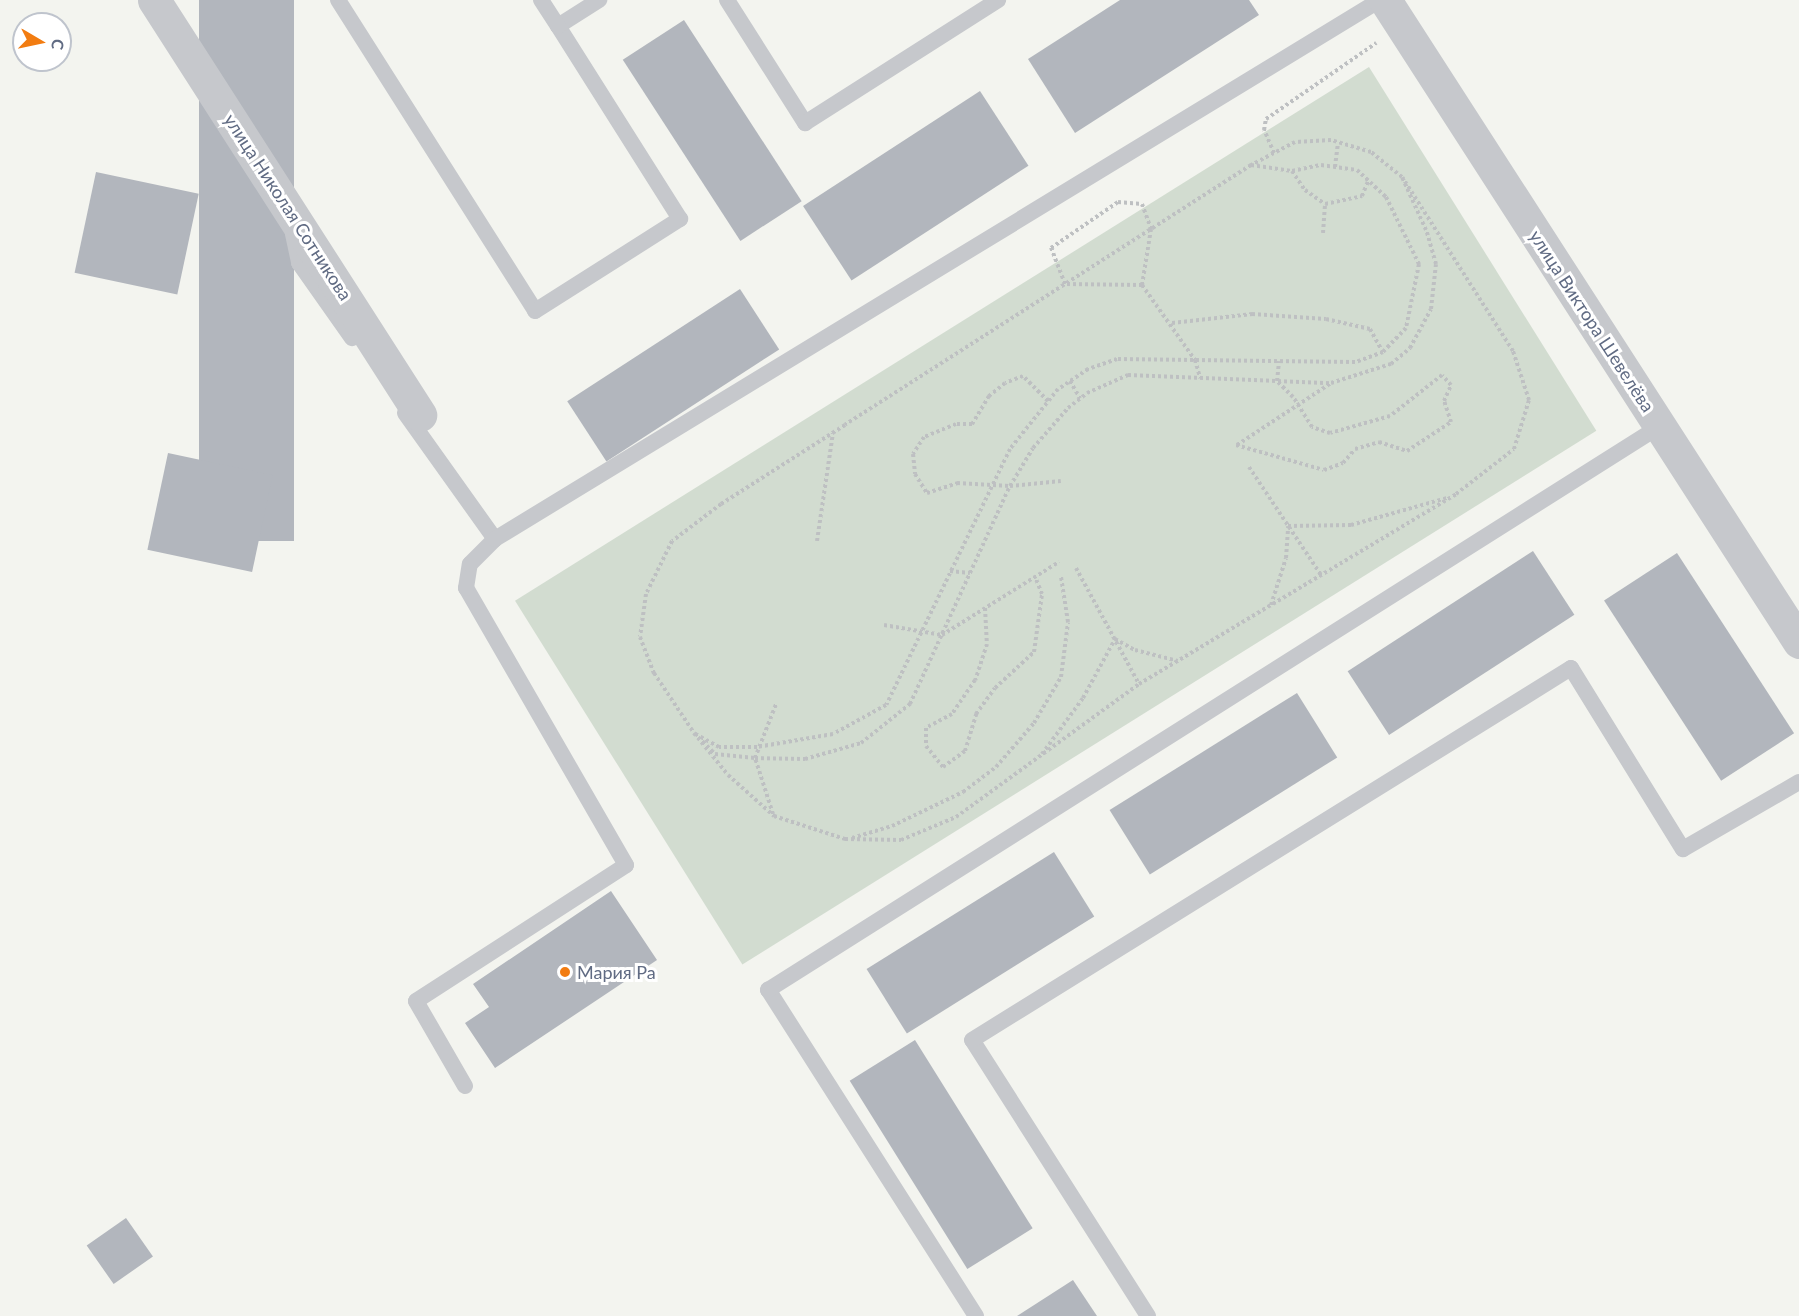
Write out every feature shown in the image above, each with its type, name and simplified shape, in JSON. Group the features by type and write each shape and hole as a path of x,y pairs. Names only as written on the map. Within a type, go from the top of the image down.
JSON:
{"street":[{"name":"улица Николая Сотникова","path":"154,0 285,201 420,415"},
{"name":"улица Виктора Шевелёва","path":"1394,13 1799,642"}],"lane":[{"path":"338,0 535,311 680,219 541,0"},
{"path":"558,26 599,0"},
{"path":"727,0 805,123 998,0"},
{"path":"465,1086 416,1001 626,865 466,588 470,564 495,539 1380,0"},
{"path":"285,201 299,263 495,539"},
{"path":"976,1316 768,990 1660,426"},
{"path":"1148,1316 972,1040 1571,668 1683,849 1799,782"}],"path":[{"path":"1274,153 1264,130 1266,119 1394,13"},
{"path":"1295,142 1338,143 1371,152 1402,177 1513,351 1530,400 1514,449 1456,494 1139,684 956,817 901,840 845,839 774,816 728,775 694,733 654,673 640,637 646,594 672,541 721,504 1251,165 1274,153 1295,142"},
{"path":"1335,167 1338,143"},
{"path":"694,733 719,747 757,747 833,734 886,705 1010,449 1048,400 1088,369 1117,358 1355,362 1383,352 1406,328 1419,264 1386,197 1357,171 1321,165 1292,171 1251,165"},
{"path":"1292,171 1305,190 1325,204 1362,195 1368,181"},
{"path":"1279,361 1277,381 1297,406 1312,427 1330,433 1390,416 1442,375 1450,385 1444,401 1451,422 1407,451 1379,442 1355,449 1343,463 1324,470 1236,445 1297,406 1331,383 1391,364 1410,348 1431,309 1436,264 1426,230 1402,177"},
{"path":"1065,284 1051,248 1118,202 1142,204 1151,229 1142,285 1172,323 1195,360 1200,378"},
{"path":"1323,233 1325,204"},
{"path":"1065,284 1142,285"},
{"path":"1172,323 1252,314 1326,319 1370,329 1383,352"},
{"path":"694,733 716,754 755,758 805,759 861,743 910,704 1010,486 1033,447 1080,398 1110,381 1128,375 1331,383"},
{"path":"1048,400 1023,376 1005,383 989,396 972,424 956,424 924,437 913,454 915,474 927,493 957,483 1010,486 1061,481"},
{"path":"1070,381 1080,398"},
{"path":"817,541 833,432"},
{"path":"1249,467 1321,575"},
{"path":"1288,525 1351,525 1456,494"},
{"path":"1271,605 1286,558 1288,525"},
{"path":"884,625 920,634 942,635 1059,562"},
{"path":"1076,568 1139,684"},
{"path":"950,572 970,573"},
{"path":"985,608 987,644 975,680 952,714 926,728 926,746 943,767 965,751 976,714 995,688 1034,652 1042,594 1035,577"},
{"path":"845,839 892,826 963,792 996,767 1034,723 1061,676 1068,622 1061,577"},
{"path":"1114,639 1135,650 1178,661"},
{"path":"1039,757 1083,698 1114,639"},
{"path":"774,816 755,758 757,747 776,704"}],"shaded area":[{"path":"1369,67 1596,431 742,964 515,601"}],"building":[{"path":"199,0 294,0 294,541 199,541"},
{"path":"1120,0 1249,0 1259,15 1075,133 1028,59"},
{"path":"684,20 802,201 740,241 623,60"},
{"path":"980,91 1028,166 852,281 803,206"},
{"path":"96,172 199,194 177,295 75,273"},
{"path":"740,289 779,349 606,462 567,401"},
{"path":"168,453 273,475 252,572 147,550"},
{"path":"1533,551 1574,615 1389,735 1348,671"},
{"path":"1677,553 1794,733 1721,781 1604,600"},
{"path":"1297,693 1337,757 1150,875 1110,810"},
{"path":"1054,852 1094,916 907,1034 867,969"},
{"name":"Мария Ра","path":"611,891 657,960 495,1068 465,1023 489,1007 473,984"},
{"path":"915,1040 1033,1228 967,1269 850,1081"},
{"path":"126,1218 153,1257 114,1284 87,1246"},
{"path":"1073,1280 1097,1316 1017,1316"}],"place":[{"name":"Мария Ра","path":"565,972"}]}
